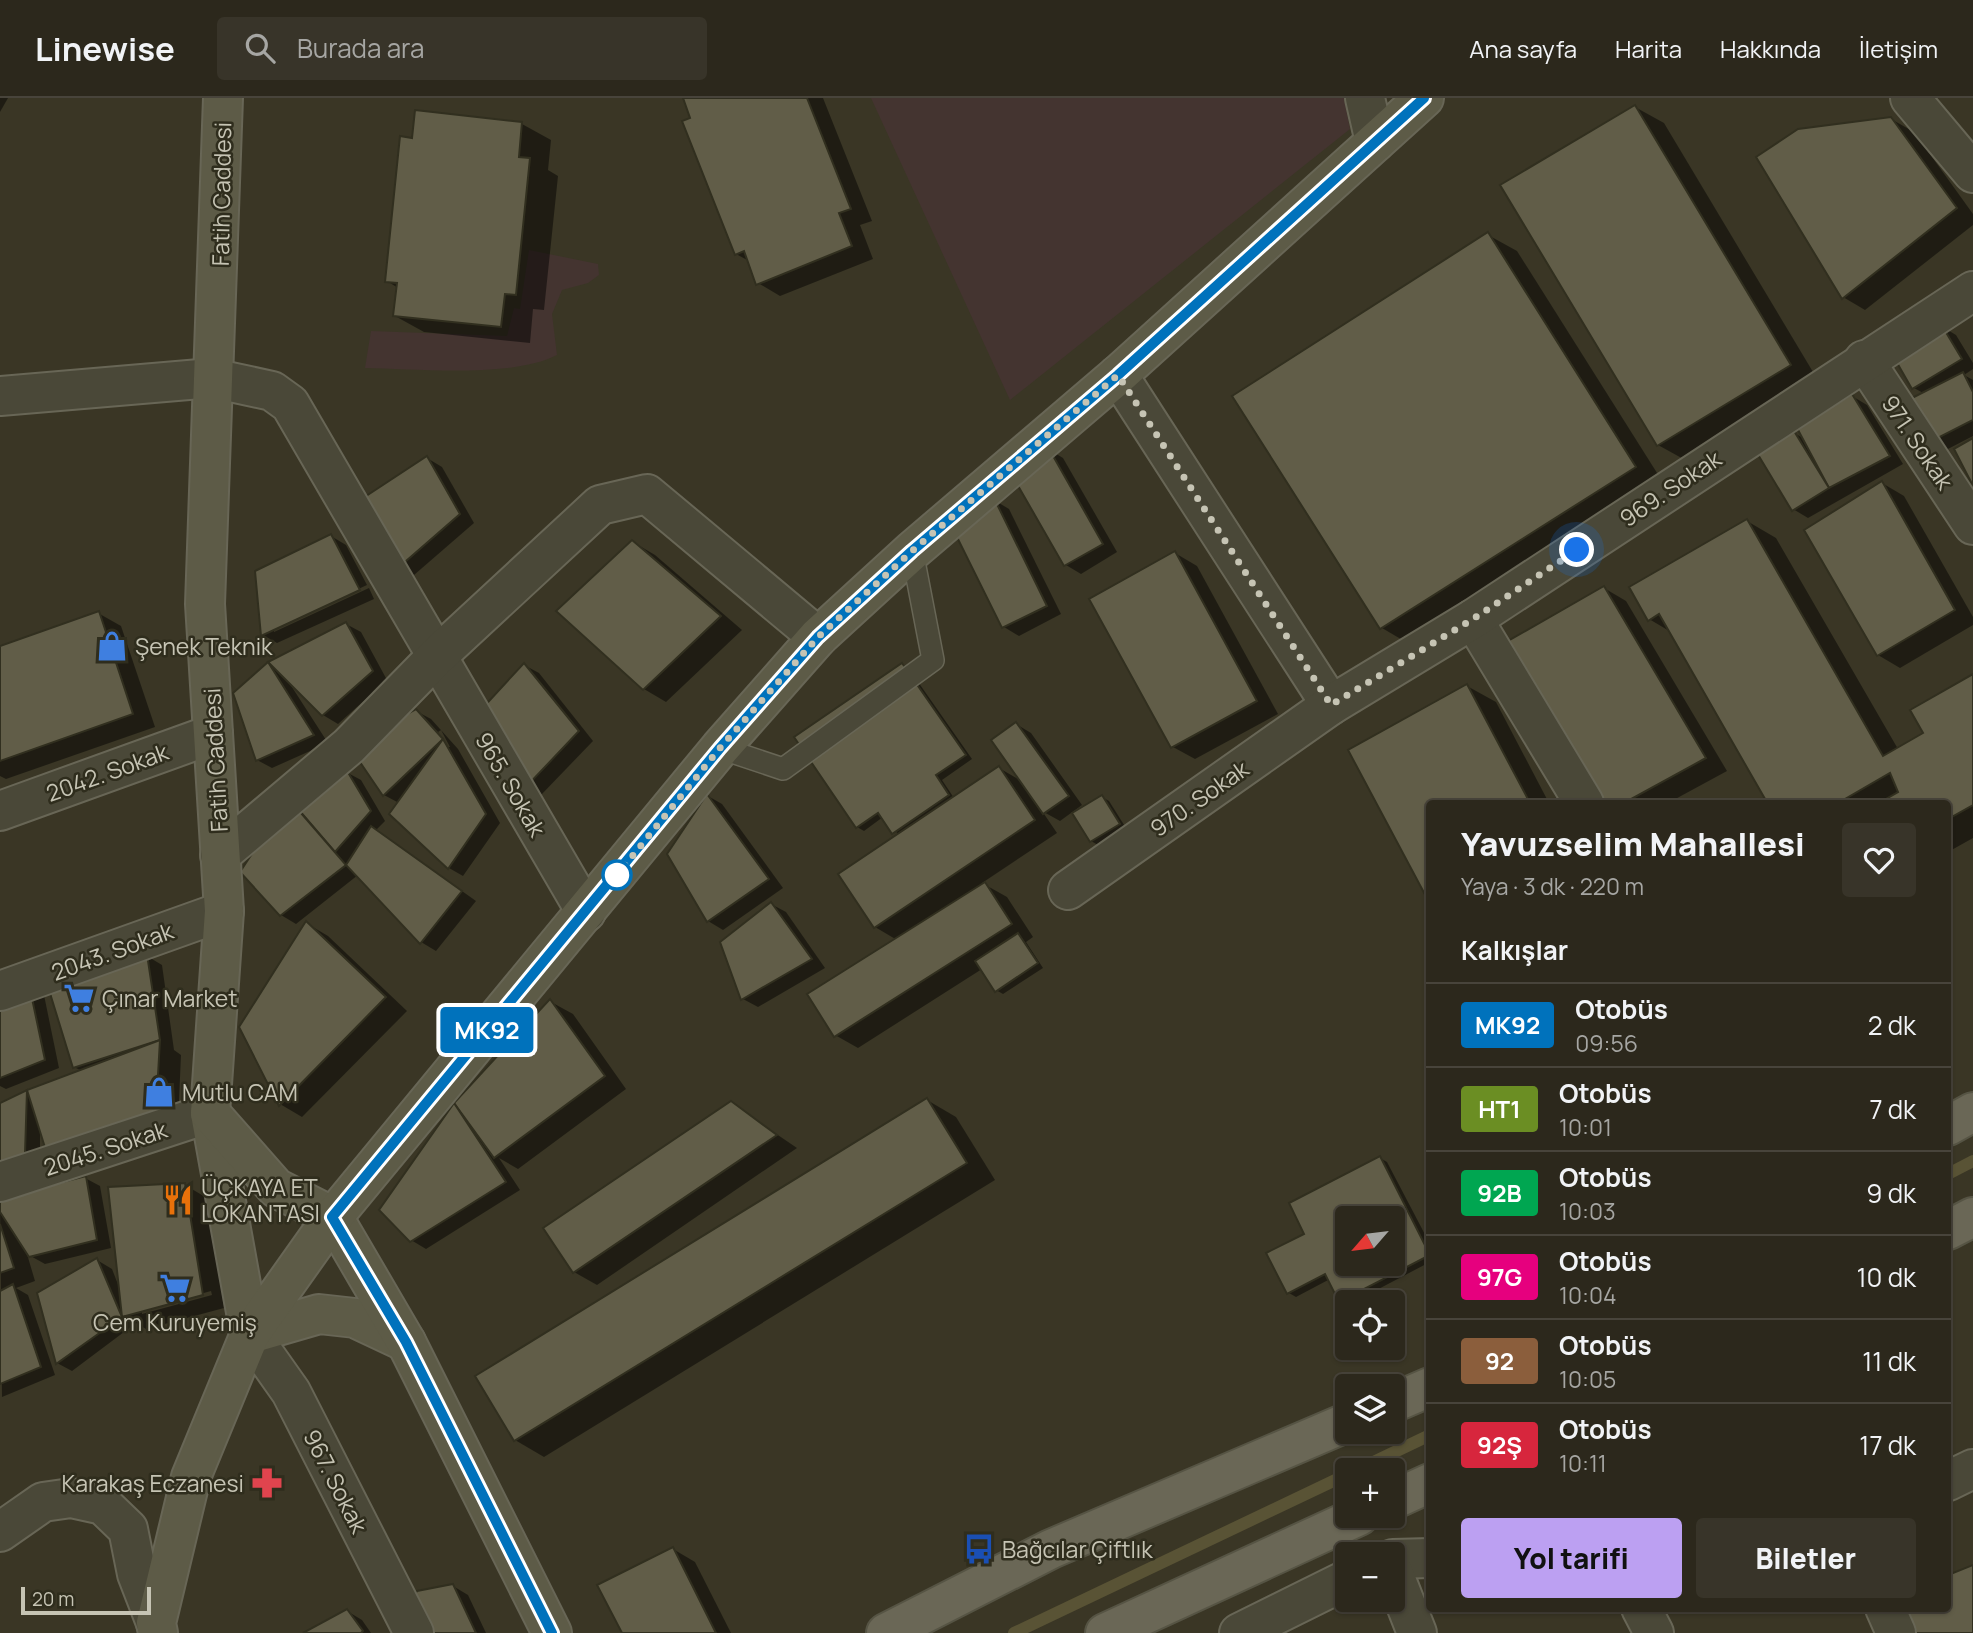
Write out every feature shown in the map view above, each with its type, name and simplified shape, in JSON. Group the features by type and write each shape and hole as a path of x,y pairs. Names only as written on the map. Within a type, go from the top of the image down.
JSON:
{"main road":[{"name":"Fatih Caddesi","path":"223,98 220,260 212,379 205,604 224,911 210,1113 250,1334"},
{"path":"157,1628 191,1477 250,1334 332,1217 720,748 818,637 912,551 1118,375 1424,98"},
{"path":"1951,1124 1973,1112"},
{"path":"210,1113 276,1188 332,1217 406,1342 552,1633"},
{"path":"1951,1228 1973,1217"},
{"path":"250,1334 319,1314 355,1318 406,1342"},
{"path":"1405,1398 1426,1389"},
{"path":"886,1633 1051,1549 1335,1428"},
{"path":"1405,1494 1426,1485"},
{"path":"1105,1633 1335,1527"}],"street":[{"path":"1365,98 1374,142"},
{"path":"1910,98 1973,173"},
{"name":"969. Sokak","path":"1331,705 1473,619 1973,291"},
{"name":"971. Sokak","path":"1864,360 1973,525"},
{"path":"1118,375 1331,705"},
{"name":"965. Sokak","path":"0,396 212,379 272,391 290,404 586,912"},
{"path":"220,855 349,746 437,656 600,505 647,494 818,637"},
{"path":"1473,619 1582,800"},
{"name":"970. Sokak","path":"1068,890 1331,705"},
{"name":"2042. Sokak","path":"0,811 213,734"},
{"name":"2043. Sokak","path":"0,990 224,911"},
{"name":"2045. Sokak","path":"0,1182 210,1113"},
{"name":"967. Sokak","path":"250,1334 291,1392 414,1633"},
{"path":"1951,1480 1973,1469"},
{"path":"0,1532 43,1502 71,1499 103,1505 128,1529 137,1574 157,1628"},
{"path":"1405,1559 1426,1558"},
{"path":"1240,1633 1335,1586"},
{"path":"1405,1603 1417,1633"},
{"path":"1644,1612 1654,1633"},
{"path":"1887,1612 1896,1633"}],"lane":[{"path":"720,748 783,769 933,660 912,551"}],"shaded area":[{"path":"871,98 1344,98 1350,129 1010,400"},
{"path":"529,250 598,264 599,275 588,283 562,290 552,314 557,355 516,367 491,369 365,368 371,331 507,336 514,308 520,309"}],"building":[{"path":"683,98 807,98 851,209 839,213 852,246 756,285 744,251 735,255 682,121 690,118"},
{"path":"1635,105 1791,365 1657,446 1500,185"},
{"path":"415,110 522,122 519,157 530,158 516,295 505,294 501,327 393,316 397,283 385,282 400,136 412,138"},
{"path":"1891,117 1957,208 1842,299 1756,157 1798,129"},
{"path":"1488,232 1636,467 1380,629 1232,396"},
{"path":"1941,324 1962,359 1912,389 1892,354"},
{"path":"1963,372 1973,392 1973,420 1928,443 1906,401"},
{"path":"1852,394 1890,456 1829,488 1797,428"},
{"path":"1794,431 1829,488 1792,511 1757,453"},
{"path":"1973,438 1973,483 1972,484 1954,449"},
{"path":"1048,447 1103,544 1064,566 1009,470"},
{"path":"427,456 460,514 398,568 354,504"},
{"path":"1882,481 1955,610 1877,656 1804,530"},
{"path":"994,498 1047,606 1002,628 949,521"},
{"path":"1747,519 1883,756 1923,733 1910,710 1973,674 1973,805 1951,817 1951,800 1884,800 1898,792 1890,773 1843,800 1763,800 1659,614 1648,621 1629,587"},
{"path":"331,534 360,590 261,636 255,571"},
{"path":"632,540 721,616 643,690 556,611"},
{"path":"1175,551 1257,701 1171,748 1089,599"},
{"path":"1604,586 1706,758 1629,800 1596,800 1508,641"},
{"path":"99,611 133,714 0,761 0,646"},
{"path":"346,622 373,671 322,716 268,662"},
{"path":"268,662 314,735 256,761 233,693"},
{"path":"524,663 579,731 525,788 478,713"},
{"path":"902,663 966,755 936,775 949,795 892,834 878,813 856,828 794,737"},
{"path":"1467,684 1528,800 1426,800 1426,896 1348,750"},
{"path":"416,709 443,739 383,796 349,746"},
{"path":"1016,722 1069,796 1043,814 991,740"},
{"path":"443,739 486,814 448,869 389,814"},
{"path":"999,766 1035,820 874,928 838,874"},
{"path":"346,769 371,811 335,852 298,809"},
{"path":"707,794 769,879 707,922 667,854"},
{"path":"1102,795 1120,824 1090,842 1072,813"},
{"path":"288,798 346,865 280,916 240,872"},
{"path":"371,826 462,891 420,944 346,865"},
{"path":"985,882 1012,924 834,1037 807,994"},
{"path":"771,902 812,959 741,1000 720,942"},
{"path":"306,921 386,997 279,1106 239,1027"},
{"path":"1018,933 1038,963 995,992 975,961"},
{"path":"147,954 160,1040 73,1068 49,990"},
{"path":"29,984 45,1060 0,1078 0,996"},
{"path":"550,999 605,1076 494,1158 454,1103"},
{"path":"160,1040 156,1110 47,1154 27,1090"},
{"path":"27,1090 25,1154 0,1166 0,1103"},
{"path":"927,1098 967,1163 514,1441 475,1376"},
{"path":"731,1101 777,1135 573,1273 543,1228"},
{"path":"454,1103 506,1182 410,1242 379,1210"},
{"path":"1380,1156 1426,1247 1426,1257 1405,1268 1405,1206 1335,1206 1335,1276 1389,1276 1362,1290 1335,1290 1335,1294 1325,1274 1287,1294 1266,1253 1304,1234 1289,1203"},
{"path":"86,1176 97,1240 29,1257 0,1212 0,1198"},
{"path":"185,1183 203,1295 122,1317 108,1187"},
{"path":"0,1224 14,1268 0,1273"},
{"path":"97,1258 122,1317 56,1364 37,1293"},
{"path":"13,1284 41,1367 0,1384 0,1291"},
{"path":"673,1547 716,1633 622,1633 597,1585"},
{"path":"1973,1565 1973,1633 1913,1633 1905,1612 1951,1612 1951,1574"},
{"path":"453,1584 476,1633 422,1633 405,1611 417,1591"},
{"path":"347,1609 363,1631 361,1633 303,1633"}],"waterway":[{"path":"1951,1172 1973,1161"},
{"path":"1382,1458 1426,1437"},
{"path":"1014,1633 1335,1480"}],"bus line":[{"name":"MK92","path":"552,1633 406,1342 332,1217 720,748 818,637 912,551 1118,375 1424,98"}],"place":[{"name":"Şenek Teknik","path":"112,646"},
{"name":"Çınar Market","path":"79,998"},
{"name":"Mutlu CAM","path":"159,1092"},
{"name":"ÜÇKAYA ET LOKANTASI","path":"178,1200"},
{"name":"Cem Kuruyemiş","path":"175,1288"},
{"name":"Karakaş Eczanesi","path":"267,1483"},
{"name":"Bağcılar Çiftlık","path":"979,1549"}],"route":[{"path":"617,875 720,748 818,637 912,551 1118,375 1331,705 1473,619 1577,550"}]}
